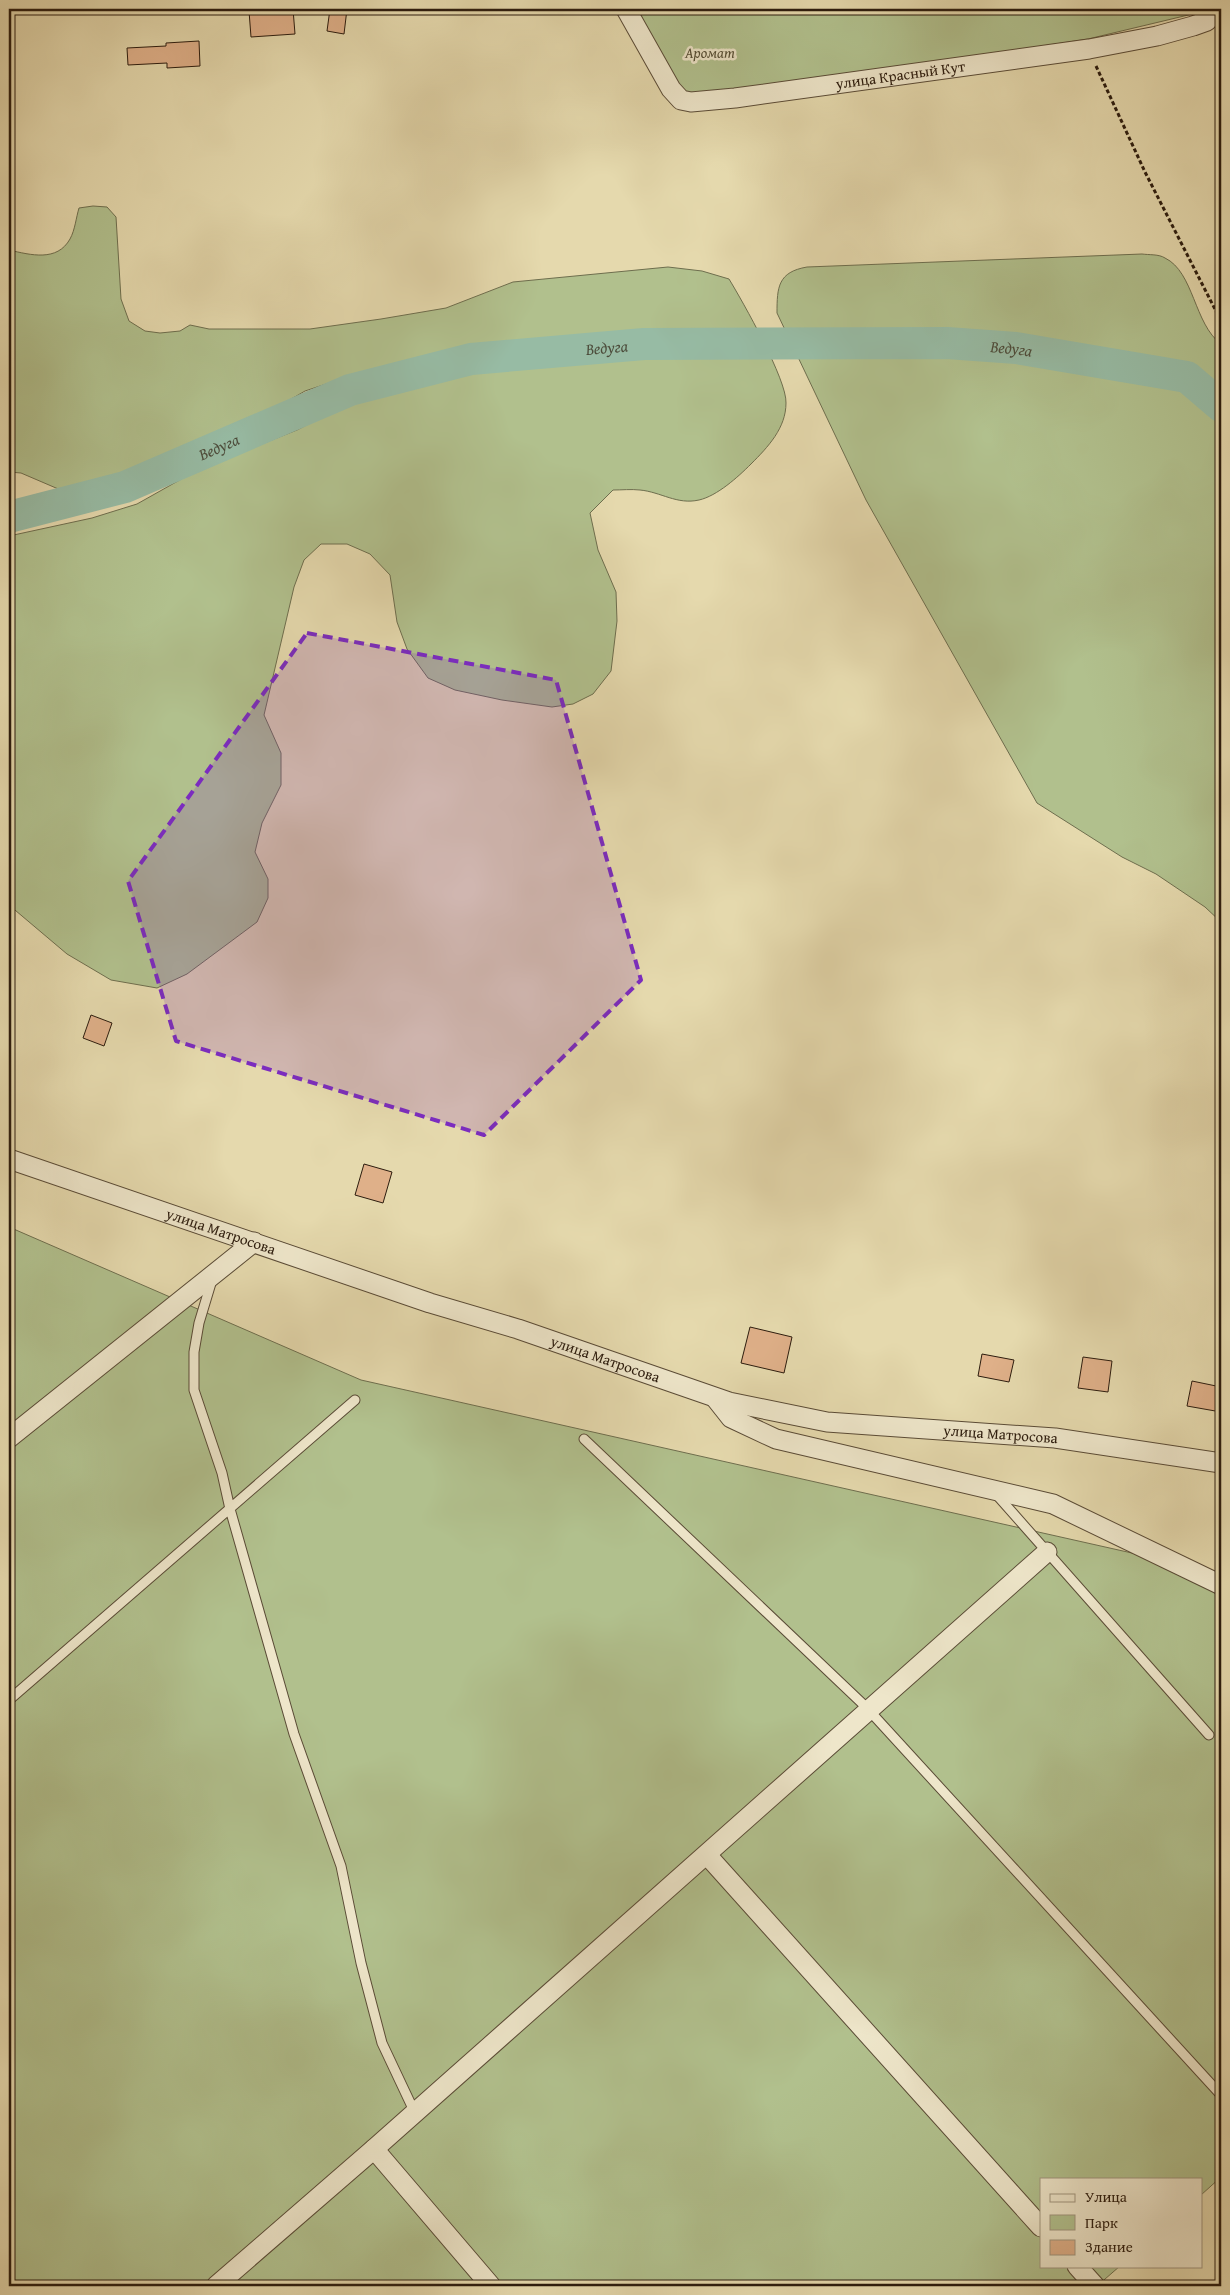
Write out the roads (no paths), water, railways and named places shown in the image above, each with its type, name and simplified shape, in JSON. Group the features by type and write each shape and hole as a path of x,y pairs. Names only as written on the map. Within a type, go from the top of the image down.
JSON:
{"street":[{"name":"улица Красный Кут","path":"626,9 672,89 681,100 691,102 735,98 1089,50 1157,36 1193,26 1207,21 1215,9"},
{"name":"улица Матросова","path":"9,1159 430,1303 518,1329 716,1399 827,1422 1055,1438 1221,1463"},
{"path":"9,1438 254,1242"},
{"path":"716,1399 731,1418 776,1439 1053,1504 1221,1585"},
{"path":"216,2286 374,2150 1047,1552"},
{"path":"707,1855 1040,2226"},
{"path":"374,2150 491,2286"},
{"path":"1079,2268 1095,2286"}],"lane":[{"path":"213,1275 199,1323 194,1352 194,1390 222,1473 230,1509 294,1734 341,1866 363,1973 382,2043 415,2113"},
{"path":"9,1700 355,1400"},
{"path":"584,1439 869,1711 1221,2095"},
{"path":"992,1490 1209,1735"}],"waterway":[{"name":"Ведуга","path":"9,517 125,487 350,390 471,359 644,344 947,343 1016,348 1187,377 1221,406"}],"park label":[{"name":"Аромат","path":"710,53"}]}
